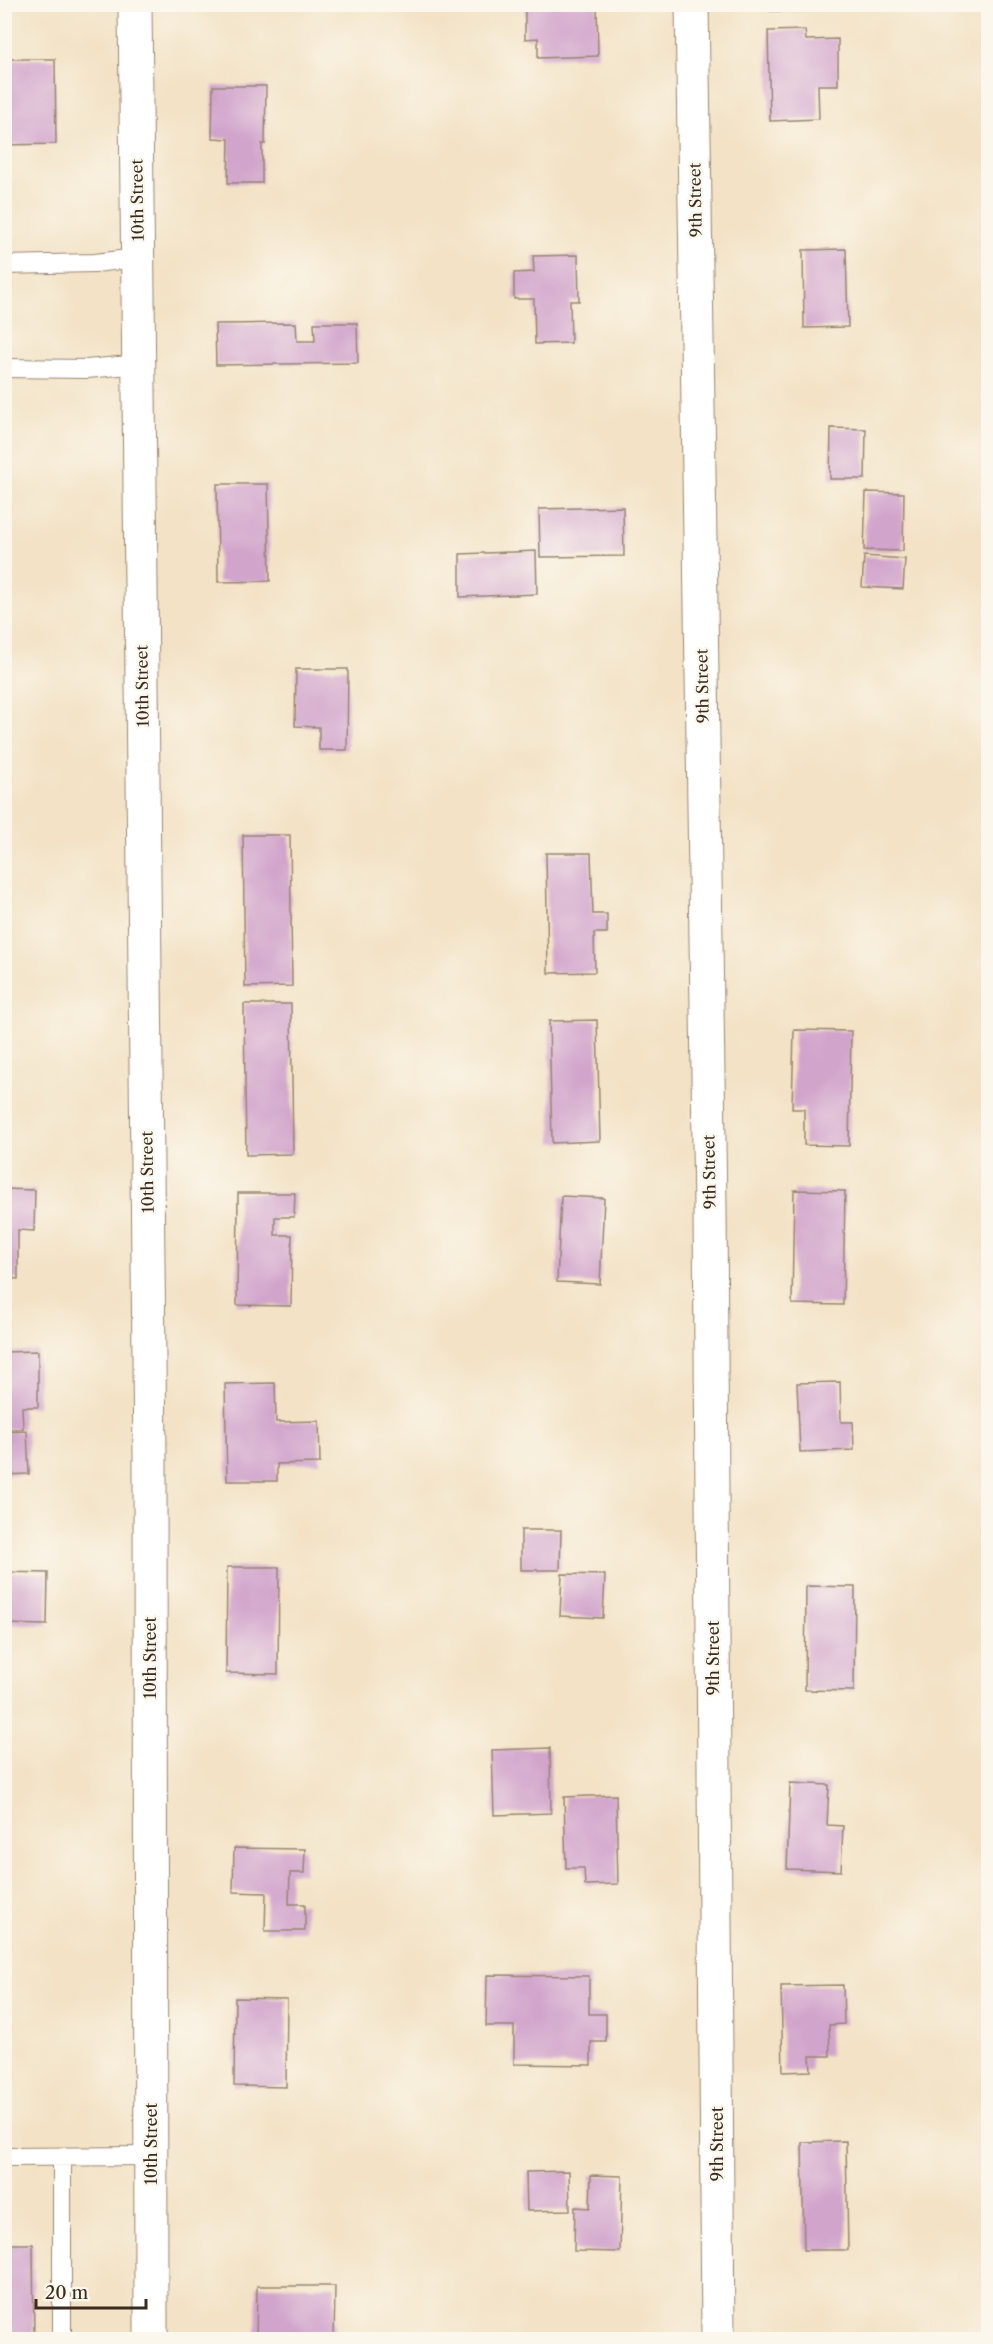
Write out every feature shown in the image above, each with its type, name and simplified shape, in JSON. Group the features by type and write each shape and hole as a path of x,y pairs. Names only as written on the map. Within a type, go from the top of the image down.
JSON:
{"street":[{"name":"10th Street","path":"135,4 150,1456 151,2340"},
{"name":"9th Street","path":"692,4 710,1232 718,2340"}],"lane":[{"path":"4,265 95,263 137,258"},
{"path":"4,368 87,369 139,364"},
{"path":"4,2157 151,2156"},
{"path":"62,2157 62,2340"}],"building":[{"path":"525,4 597,4 598,56 538,58 538,38 525,39"},
{"path":"770,4 820,4 820,10 770,11"},
{"path":"805,30 806,40 838,39 838,85 818,85 819,119 770,121 768,31"},
{"path":"4,59 55,59 56,144 4,145"},
{"path":"213,86 266,86 262,183 228,183 229,139 212,138"},
{"path":"846,249 848,327 804,328 803,250"},
{"path":"578,255 579,301 570,301 571,343 535,344 534,299 514,299 514,273 534,272 533,256"},
{"path":"296,323 297,341 315,341 314,323 357,323 358,363 216,365 215,324"},
{"path":"831,428 866,429 865,479 830,479"},
{"path":"217,484 268,484 270,581 218,582"},
{"path":"866,492 904,493 903,551 864,550"},
{"path":"623,507 624,556 540,557 539,509"},
{"path":"536,551 537,594 460,597 460,554"},
{"path":"864,556 905,559 903,589 862,587"},
{"path":"296,669 348,669 347,750 319,750 319,727 295,726"},
{"path":"243,835 290,835 292,986 245,987"},
{"path":"4,850 7,850 7,898 4,898"},
{"path":"546,853 591,853 593,914 607,914 607,933 594,933 595,972 548,973"},
{"path":"244,1004 291,1004 293,1154 246,1155"},
{"path":"597,1020 600,1141 552,1143 549,1021"},
{"path":"794,1030 851,1031 849,1146 804,1145 804,1109 792,1109"},
{"path":"4,1189 35,1190 34,1231 18,1230 18,1279 4,1278"},
{"path":"794,1190 845,1191 843,1305 792,1304"},
{"path":"238,1193 295,1193 294,1217 275,1217 275,1235 292,1235 291,1306 237,1305"},
{"path":"561,1196 604,1198 600,1284 557,1282"},
{"path":"38,1351 38,1407 22,1407 23,1429 4,1429 4,1352"},
{"path":"840,1382 841,1422 853,1422 854,1450 800,1452 797,1383"},
{"path":"275,1383 276,1422 319,1421 320,1463 277,1464 277,1481 227,1481 225,1384"},
{"path":"27,1431 29,1474 4,1475 4,1432"},
{"path":"521,1530 561,1530 560,1570 521,1570"},
{"path":"227,1567 279,1567 278,1674 226,1673"},
{"path":"4,1572 48,1573 47,1625 4,1624"},
{"path":"562,1574 605,1575 603,1618 560,1616"},
{"path":"806,1586 855,1587 854,1691 805,1690"},
{"path":"985,1736 988,1736 988,1773 986,1773"},
{"path":"550,1748 551,1813 494,1815 492,1750"},
{"path":"790,1783 829,1785 827,1825 843,1826 841,1871 787,1869"},
{"path":"616,1795 618,1884 585,1885 584,1868 566,1868 564,1797"},
{"path":"234,1848 305,1849 304,1873 290,1873 289,1904 305,1904 305,1931 265,1931 266,1893 233,1892"},
{"path":"487,1975 589,1976 589,2014 606,2014 606,2042 591,2042 591,2065 514,2064 514,2026 486,2026"},
{"path":"843,1985 844,2024 829,2025 830,2056 810,2056 811,2071 783,2072 781,1986"},
{"path":"235,1998 287,1999 286,2087 234,2086"},
{"path":"846,2141 848,2250 804,2250 802,2142"},
{"path":"569,2171 570,2210 527,2211 526,2172"},
{"path":"591,2175 622,2176 620,2252 574,2251 575,2207 590,2208"},
{"path":"4,2244 33,2244 34,2340 4,2340"},
{"path":"257,2286 335,2286 334,2340 256,2340"}]}
